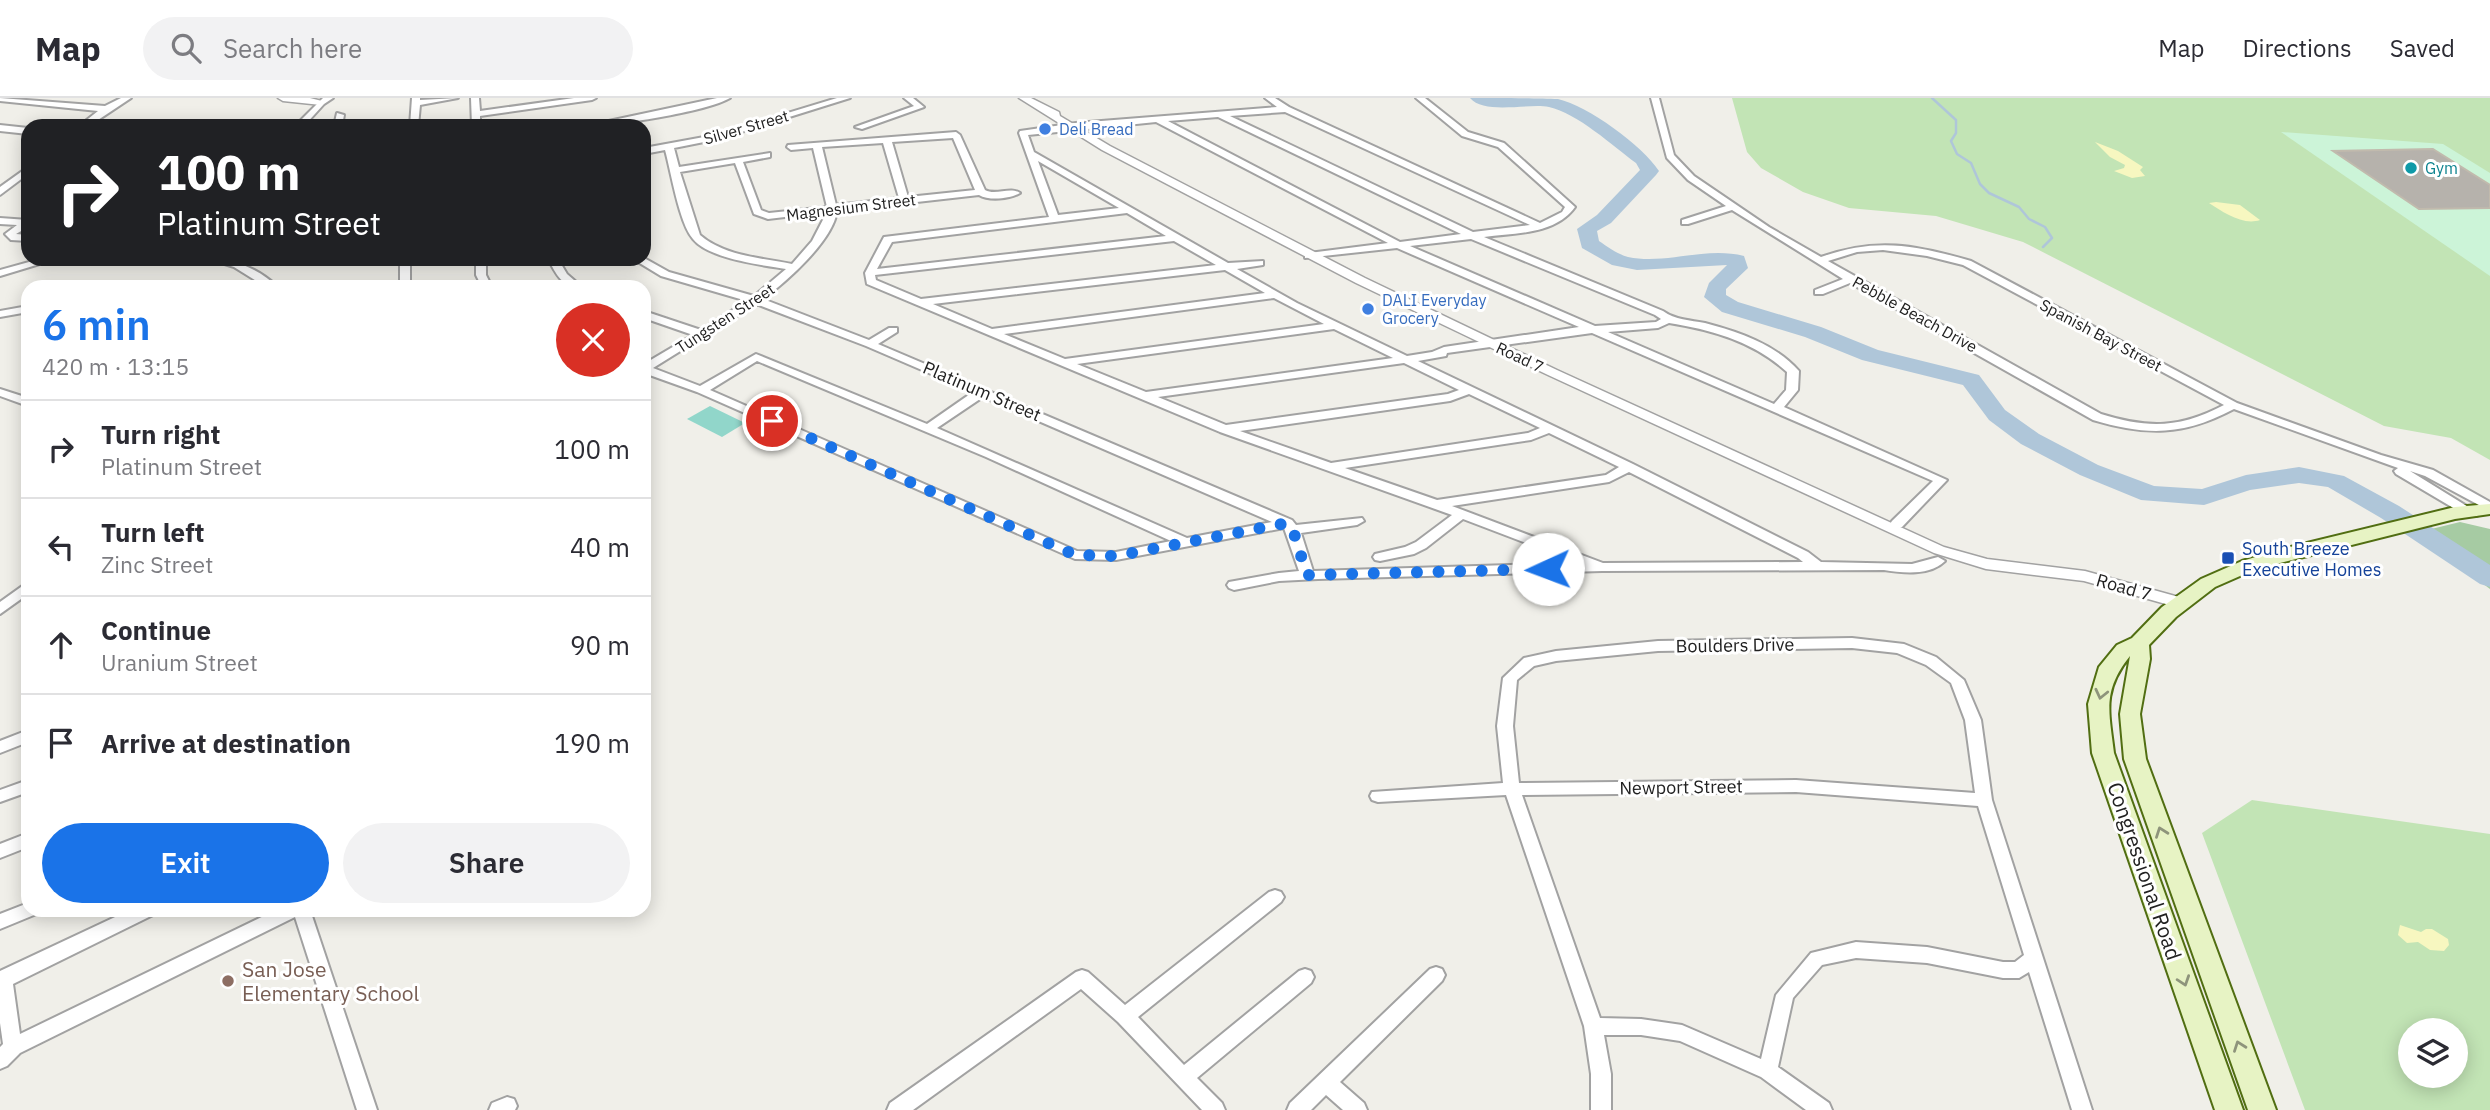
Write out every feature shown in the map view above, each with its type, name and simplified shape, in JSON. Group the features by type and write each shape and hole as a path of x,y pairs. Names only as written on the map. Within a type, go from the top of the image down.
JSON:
{"main road":[{"name":"Congressional Road","path":"2229,1110 2103,752 2098,704 2106,672 2124,650 2139,643 2175,608 2208,583 2249,565 2477,506"},
{"name":"Congressional Road","path":"2139,643 2143,657 2133,683 2130,716 2135,759 2262,1110"},
{"path":"2100,725 2132,734"}],"street":[{"path":"92,119 127,98"},
{"path":"283,98 325,100"},
{"path":"414,119 415,101 454,98"},
{"path":"475,98 476,119"},
{"path":"476,114 592,98"},
{"path":"628,119 726,98"},
{"name":"Silver Street","path":"651,150 716,137 846,98"},
{"path":"859,127 920,107 908,98"},
{"name":"Road 7","path":"1024,98 1314,256 1939,550 1995,565 2067,574 2175,608"},
{"path":"1269,98 1286,109 1540,227"},
{"path":"1314,256 1540,227 1565,214 1570,207 1501,145 1465,134 1420,98"},
{"name":"Pebble Beach Drive","path":"1655,98 1670,156 1691,178 1820,261 2097,417 2127,431 2172,429 2212,417 2233,405"},
{"path":"0,99 106,109"},
{"path":"305,119 325,100"},
{"path":"1055,219 1023,133 1073,126 1286,109"},
{"path":"310,114 313,119"},
{"path":"339,119 340,115"},
{"path":"1221,115 1475,237 1659,313 1668,320 1706,326 1742,338 1793,371 1791,390 1777,408"},
{"path":"1157,119 1401,246 1941,480 1898,524"},
{"path":"0,128 21,130"},
{"path":"791,147 956,135 981,192"},
{"path":"887,141 904,201"},
{"path":"669,147 693,229 701,242 726,252 795,268"},
{"path":"817,147 832,209"},
{"path":"1030,153 1274,295 1629,467 1803,555 1818,566"},
{"path":"676,170 767,155"},
{"name":"Magnesium Street","path":"737,160 757,212 761,214 787,215 981,192 987,195 1015,193"},
{"path":"0,192 21,176"},
{"path":"0,178 18,178"},
{"path":"1685,222 1693,217 1734,207"},
{"name":"Tungsten Street","path":"651,365 774,287 795,268 826,227 832,209"},
{"path":"1127,210 888,239 870,273 871,282 1224,429 1436,504 1602,568"},
{"path":"0,221 21,222"},
{"path":"14,238 10,234 21,226"},
{"path":"0,244 14,238 21,238"},
{"path":"870,273 1173,238"},
{"name":"Spanish Bay Street","path":"1820,261 1857,248 1873,247 1930,254 1967,263 2233,405 2377,458 2429,473 2477,506"},
{"path":"921,302 1259,263"},
{"path":"0,273 26,266"},
{"path":"240,266 262,280"},
{"path":"555,266 569,280"},
{"name":"Platinum Street","path":"651,266 665,274 754,300 870,344 1290,527"},
{"path":"1819,292 1851,279"},
{"path":"989,332 1274,295"},
{"path":"0,314 21,310"},
{"path":"651,316 701,334"},
{"path":"1144,396 1405,358 1589,335 1595,330 1658,324 1668,320"},
{"path":"1062,362 1334,326"},
{"path":"870,344 893,330"},
{"name":"Road 7","path":"1500,345 1898,524 1967,558"},
{"path":"701,390 756,356 929,428 1184,542"},
{"path":"651,372 701,390 1062,551 1090,558 1290,527 1357,521"},
{"path":"1224,429 1450,397 1469,390"},
{"path":"929,428 983,391"},
{"path":"0,392 21,400"},
{"path":"1327,467 1531,436 1549,429"},
{"name":"Spanish Bay Street","path":"2377,458 2477,506"},
{"path":"1436,504 1609,478 1629,467"},
{"path":"1380,556 1409,551 1421,545 1462,514"},
{"path":"1290,527 1303,556 1307,575"},
{"path":"1234,585 1307,575 1602,568 1884,566 1904,569 1967,558"},
{"path":"2,606 21,592"},
{"name":"Boulders Drive","path":"1601,1110 1601,1074 1593,1026 1512,789 1505,726 1510,678 1529,662 1556,656 1658,646 1852,643 1899,648 1931,661 1957,680 1973,720 1984,800 2032,959 2082,1110"},
{"path":"0,747 21,739"},
{"name":"Newport Street","path":"1378,796 1512,789 1796,786 1984,800"},
{"path":"0,796 21,788"},
{"path":"0,851 21,843"},
{"path":"1125,1016 1275,897"},
{"path":"0,922 21,913"},
{"path":"132,917 1,980 6,1054 279,917"},
{"path":"303,917 367,1110"},
{"path":"1768,1071 1785,995 1817,958 1856,950 1904,953 2003,970 2019,970 2032,959"},
{"path":"1297,1110 1436,975"},
{"path":"1185,1076 1304,977"},
{"path":"897,1110 1082,978 1125,1016 1215,1110"},
{"path":"1593,1026 1641,1027 1682,1033 1768,1071 1822,1110"},
{"path":"1326,1082 1357,1110"}],"shaded area":[{"path":"1732,98 2490,98 2490,460 2451,438 2384,426 2023,242 1936,216 1849,208 1803,192 1761,168 1747,152"},
{"path":"2281,132 2443,144 2490,173 2490,276"},
{"path":"710,406 745,423 722,437 687,419"},
{"path":"2460,522 2490,529 2490,589 2415,533"},
{"path":"2252,800 2490,834 2490,1110 2305,1110 2202,833"}],"sand":[{"path":"2095,142 2118,151 2143,167 2140,170 2145,176 2132,178 2114,171 2124,168 2125,165 2110,157"},
{"path":"2209,203 2240,205 2260,220 2247,221 2233,217"},
{"path":"2400,925 2421,932 2432,929 2448,939 2449,945 2444,951 2430,950 2418,942 2407,943 2398,935"}],"building":[{"name":"Gym","path":"2433,149 2490,185 2490,208 2419,209 2333,151"}],"waterway":[{"path":"1478,98 1483,101 1551,102 1575,111 1643,160 1650,171 1604,219 1587,229 1589,244 1615,259 1637,264 1708,258 1737,260 1738,268 1716,287 1715,297 1730,307 1813,332 1870,355 1971,380 1997,415 2030,439 2089,470 2150,494 2204,497 2246,483 2299,475 2335,481 2390,512 2490,578"},
{"path":"1932,98 1956,120 1956,133 1951,141 1957,154 1971,163 1980,184 1989,193 2019,207 2029,219 2045,227 2052,238 2043,247"}],"place":[{"name":"Deli Bread","path":"1045,129"},
{"name":"Gym","path":"2411,168"},
{"name":"DALI Everyday Grocery","path":"1368,309"},
{"name":"South Breeze Executive Homes","path":"2228,558"},
{"name":"San Jose Elementary School","path":"228,981"}],"route":[{"path":"772,421 1062,551 1090,558 1116,556 1287,523 1293,530 1303,556 1307,575 1548,569"}]}
